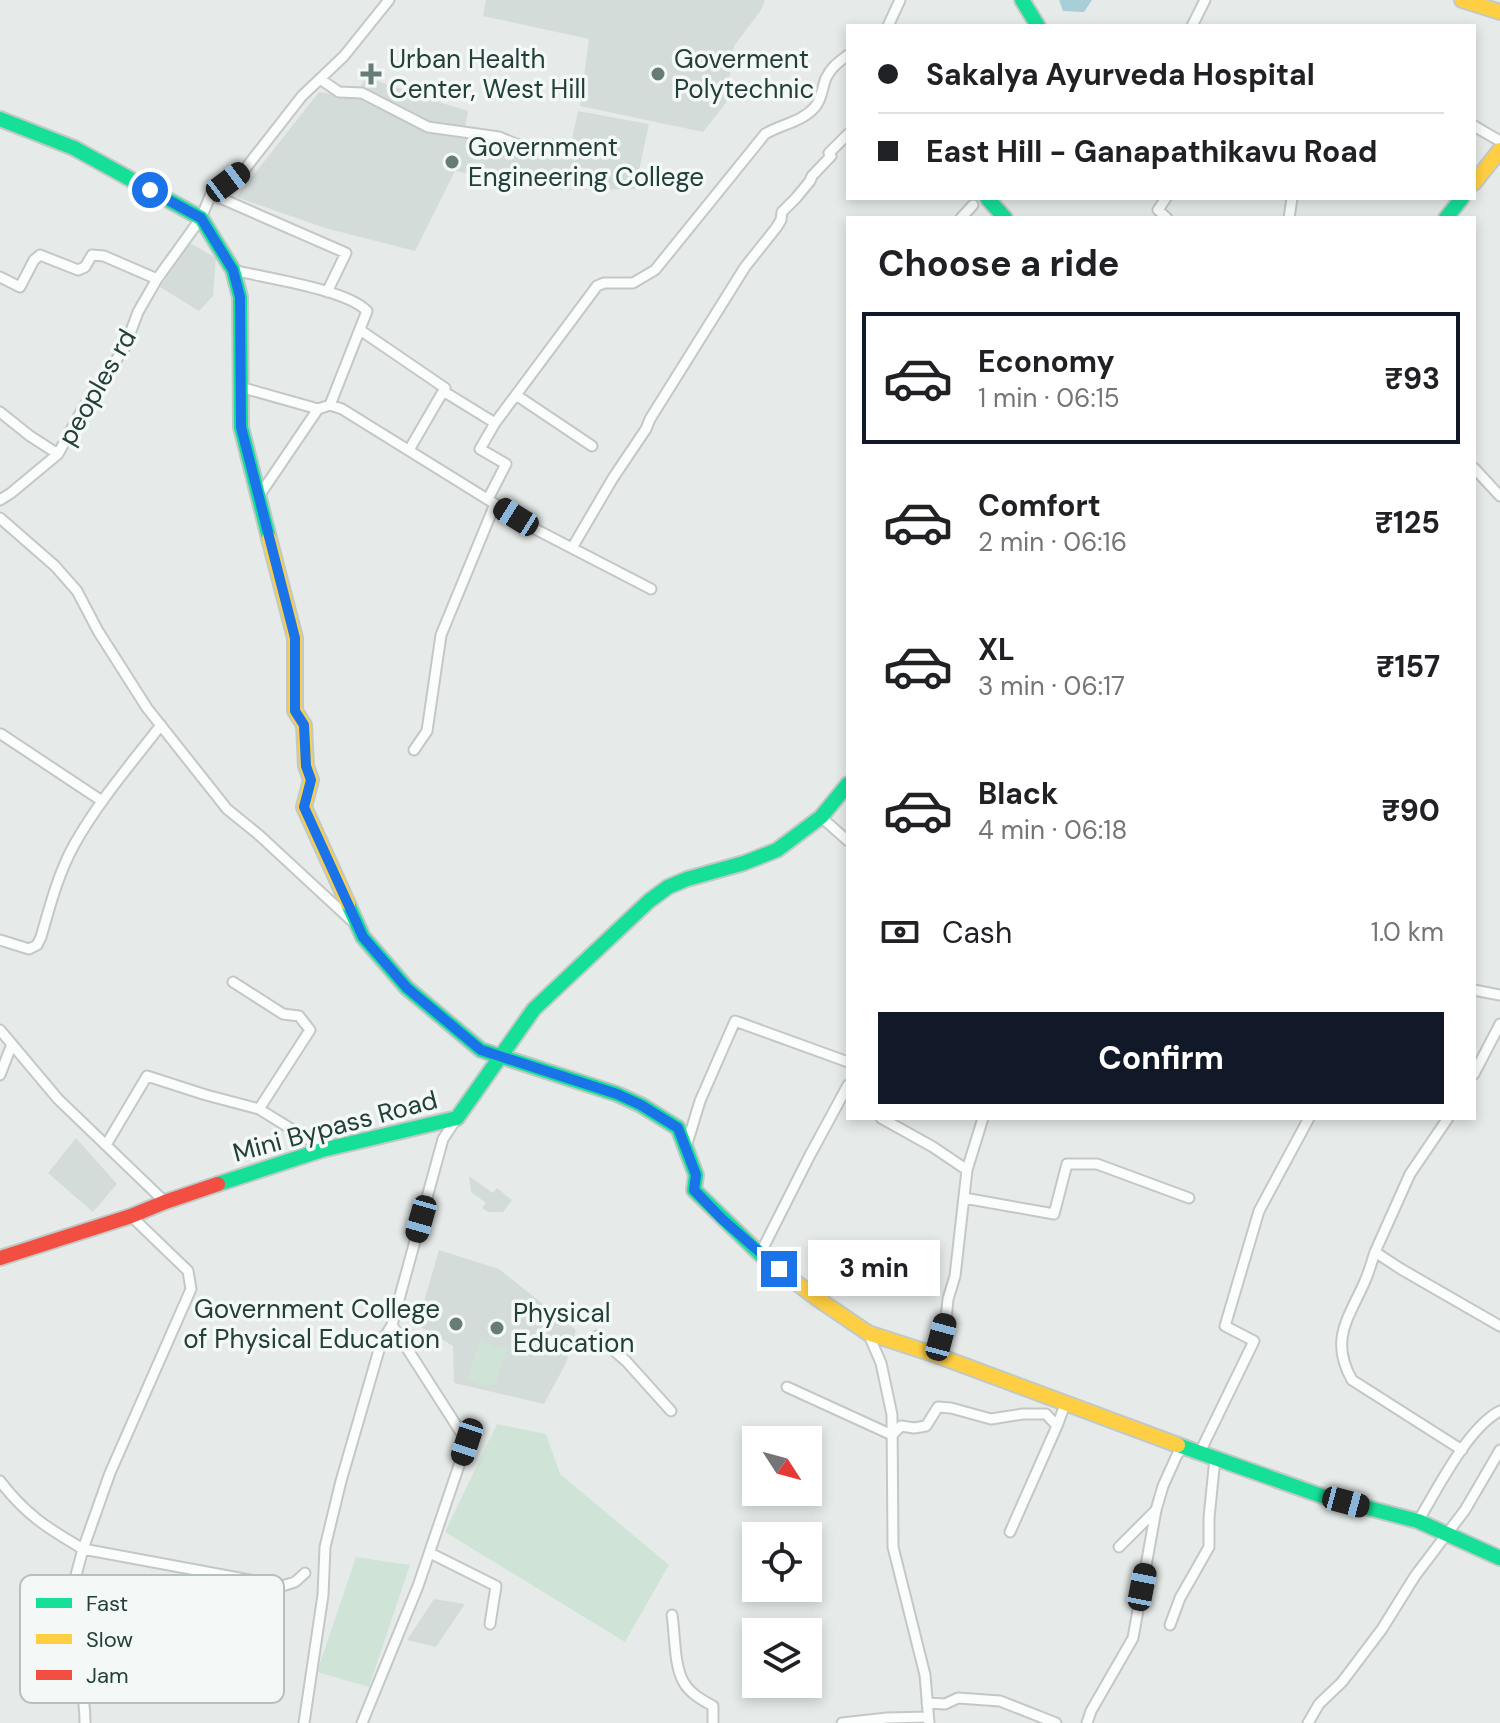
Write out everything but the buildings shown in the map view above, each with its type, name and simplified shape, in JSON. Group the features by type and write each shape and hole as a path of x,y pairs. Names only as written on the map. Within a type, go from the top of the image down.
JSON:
{"main road":[{"path":"1022,0 1037,24"},
{"path":"1462,0 1500,12"},
{"path":"0,119 74,148 201,218 233,270 240,297 241,427 295,638 295,711 304,725 306,766 311,780 304,807 363,937 407,988 481,1050 617,1094 678,1128 696,1175 694,1190 760,1254 868,1333 1322,1496 1418,1521 1500,1558"},
{"path":"1476,180 1500,150"},
{"path":"989,200 1003,216"},
{"path":"1448,216 1460,200"},
{"name":"Mini Bypass Road","path":"0,1258 322,1150 457,1118 534,1009 649,901 668,887 687,879 777,850 821,817 846,786"}],"street":[{"path":"211,194 245,169 302,96 344,56 389,0"},
{"path":"889,24 900,0"},
{"path":"1193,24 1205,0"},
{"path":"414,750 427,731 441,635 506,464 480,449 495,423 597,286 604,283 633,283 655,270 765,134 802,118 813,109 820,101 830,70 846,56"},
{"path":"320,79 339,92 362,93 428,127 499,137 549,151"},
{"path":"1476,127 1500,141"},
{"path":"572,548 745,267 775,229 782,212 846,136"},
{"path":"211,194 346,253 327,292"},
{"name":"peoples rd","path":"0,500 58,454 82,410 125,347 138,312 157,279 201,218 211,194"},
{"path":"1165,200 1158,210 1165,216"},
{"path":"963,216 973,205"},
{"path":"0,277 20,287 34,260 40,255 78,270 85,267 92,255 104,256 157,279"},
{"path":"233,270 327,292 360,304 367,311 330,405"},
{"path":"360,330 445,388 409,450"},
{"path":"240,387 318,409 330,405 342,409 537,530 651,589"},
{"path":"443,391 495,423"},
{"path":"516,395 592,446"},
{"path":"259,496 318,409"},
{"path":"0,412 58,454"},
{"path":"1476,470 1500,496"},
{"path":"0,518 55,566 77,591 98,631 147,708 227,809 358,926"},
{"path":"0,940 29,949 37,945 54,890 73,847 102,801 161,725"},
{"path":"1,734 102,801"},
{"path":"821,817 846,839"},
{"path":"233,982 283,1014 299,1016 310,1030 259,1109"},
{"path":"1476,990 1500,995"},
{"path":"686,1147 700,1101 735,1021 846,1061"},
{"path":"1476,1070 1500,1024"},
{"path":"0,1030 58,1099 165,1202"},
{"path":"0,1075 12,1044"},
{"path":"106,1145 147,1076 259,1109 322,1150"},
{"path":"760,1254 846,1089"},
{"path":"304,1723 323,1595 325,1547 341,1481 381,1343 392,1325 443,1139 457,1118"},
{"path":"885,1120 967,1170"},
{"path":"936,1355 955,1276 967,1170 982,1120"},
{"path":"1200,1452 1254,1341 1225,1326 1259,1211 1308,1120"},
{"path":"1447,1120 1410,1174 1375,1252 1344,1324 1342,1355 1352,1380 1462,1450"},
{"path":"964,1198 1054,1214 1067,1164 1097,1164 1189,1198"},
{"path":"76,1575 110,1473 191,1289 188,1271 131,1216"},
{"path":"1375,1252 1500,1326"},
{"path":"362,1723 430,1553 467,1442 392,1325"},
{"path":"842,1723 887,1718 929,1720 925,1675 893,1547 892,1415 881,1363 868,1333"},
{"path":"597,1336 626,1361 671,1411"},
{"path":"787,1387 892,1435"},
{"path":"1010,1532 1066,1402"},
{"path":"892,1435 901,1426 926,1426 938,1407 991,1419 1046,1414 1057,1426"},
{"path":"1418,1521 1462,1450 1478,1430 1500,1411"},
{"path":"1087,1723 1133,1638 1156,1510 1163,1486 1183,1447"},
{"path":"1308,1723 1319,1704 1342,1682 1382,1629 1415,1576 1478,1489 1500,1450"},
{"path":"1170,1625 1180,1598 1209,1547 1215,1458"},
{"path":"0,1481 28,1514 83,1549 223,1575"},
{"path":"1119,1547 1156,1510"},
{"path":"430,1553 496,1586 490,1624"},
{"path":"284,1585 295,1582 305,1573"},
{"path":"672,1615 683,1681 696,1696 713,1706 713,1723"},
{"path":"927,1703 945,1704 958,1698 1000,1701 1056,1723"}],"shaded area":[{"name":"Goverment Polytechnic","path":"486,0 765,0 734,46 726,103 703,132 580,106 589,39 483,16"},
{"name":"Government Engineering College","path":"367,77 468,111 464,133 569,153 578,111 649,124 635,189 564,190 455,171 415,251 325,228 236,197 319,92 353,97"},
{"path":"189,244 216,258 213,296 199,311 160,287"},
{"path":"76,1138 117,1184 93,1212 48,1173"},
{"path":"469,1176 493,1193 497,1188 512,1200 503,1212 488,1212 482,1208 486,1203 471,1192"},
{"name":"Physical Education","path":"439,1250 499,1269 576,1330 566,1363 544,1404 454,1383 453,1346 417,1325"},
{"path":"434,1599 465,1604 436,1647 407,1640"}],"green space":[{"path":"481,1340 493,1347 507,1348 495,1385 482,1385 467,1379"},
{"path":"497,1424 546,1434 560,1474 669,1565 625,1642 445,1532"},
{"path":"356,1557 410,1565 369,1687 317,1672"}],"water":[{"path":"1059,0 1092,0 1084,12 1063,11"}],"traffic: fast":[{"path":"1022,0 1037,24"},
{"path":"0,119 74,148 201,218 233,270 240,297 241,427 269,538"},
{"path":"989,200 1003,216"},
{"path":"1448,216 1460,200"},
{"path":"218,1184 322,1150 457,1118 534,1009 649,901 668,887 687,879 777,850 821,817 846,786"},
{"path":"348,904 363,937 407,988 481,1050 617,1094 678,1128 696,1175 694,1190 786,1275"},
{"path":"1178,1445 1322,1496 1418,1521 1500,1558"}],"traffic: slow":[{"path":"1462,0 1500,12"},
{"path":"1476,180 1500,150"},
{"path":"269,538 295,638 295,711 304,725 306,766 311,780 304,807 348,904"},
{"path":"786,1275 868,1333 936,1355 1178,1445"}],"traffic: jam":[{"path":"0,1258 218,1184"}],"place":[{"name":"Urban Health Center, West Hill","path":"371,74"},
{"name":"Goverment Polytechnic","path":"658,74"},
{"name":"Government Engineering College","path":"452,162"},
{"name":"Government College of Physical Education","path":"456,1324"},
{"name":"Physical Education","path":"497,1328"}],"route":[{"path":"150,190 201,218 233,270 240,297 241,427 295,638 295,711 304,725 306,766 311,780 304,807 363,937 407,988 481,1050 617,1094 678,1128 696,1175 694,1190 779,1269"}]}
